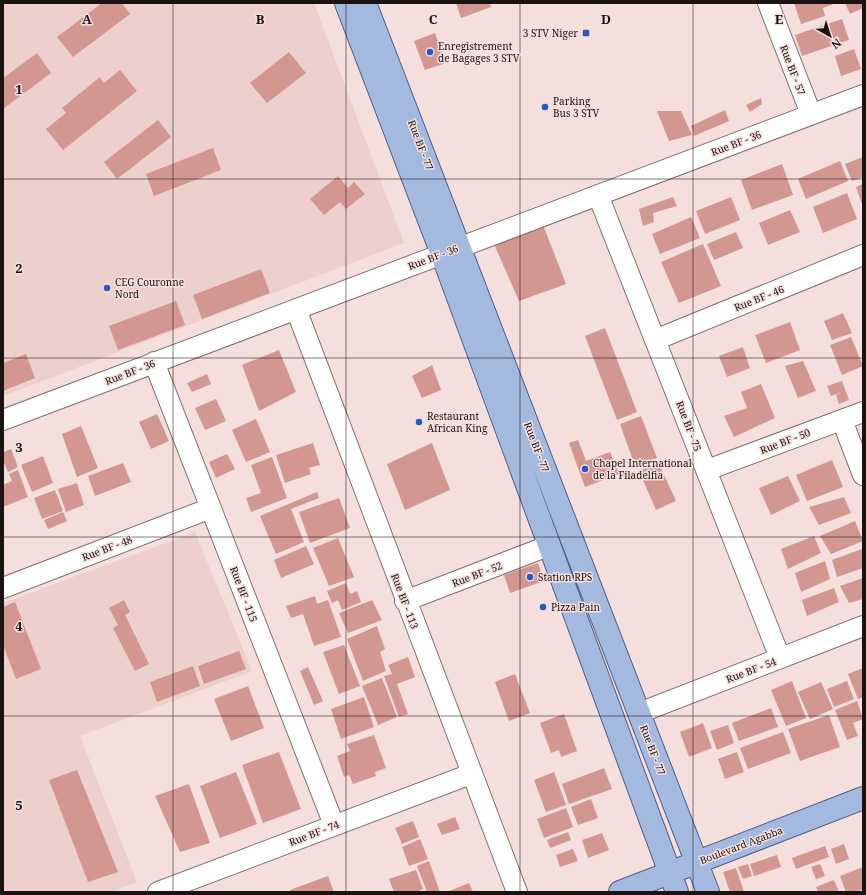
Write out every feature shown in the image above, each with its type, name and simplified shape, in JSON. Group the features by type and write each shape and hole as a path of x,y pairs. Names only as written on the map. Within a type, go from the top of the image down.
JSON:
{"main road":[{"name":"Rue BF - 77","path":"361,6 451,250 639,713 708,892"},
{"name":"Rue BF - 77","path":"451,250 548,546 674,883"},
{"name":"Boulevard Agabba","path":"620,892 674,883 696,863 863,798"}],"street":[{"name":"Rue BF - 57","path":"768,3 811,114"},
{"name":"Rue BF - 36","path":"3,420 863,95"},
{"name":"Rue BF - 75","path":"598,195 780,658"},
{"name":"Rue BF - 46","path":"656,340 863,255"},
{"name":"Rue BF - 113","path":"296,309 405,601 517,892"},
{"name":"Rue BF - 115","path":"154,362 334,825"},
{"name":"Rue BF - 50","path":"707,470 863,412"},
{"path":"842,420 863,475"},
{"name":"Rue BF - 48","path":"3,588 211,508"},
{"name":"Rue BF - 52","path":"405,601 548,546"},
{"name":"Rue BF - 54","path":"639,713 863,626"},
{"name":"Rue BF - 74","path":"158,892 471,774"}],"shaded area":[{"path":"3,3 314,3 404,243 3,396"},
{"path":"195,532 252,671 80,736 137,882 111,892 3,892 3,603"}],"building":[{"path":"102,3 122,3 130,14 73,57 57,37"},
{"path":"456,3 490,3 491,7 461,18"},
{"path":"794,3 836,3 823,8 825,16 801,24"},
{"path":"845,3 863,3 863,8 850,14"},
{"path":"842,19 849,40 802,56 795,35"},
{"name":"Enregistrement de Bagages 3 STV","path":"435,33 446,63 425,70 414,41"},
{"path":"854,49 861,69 841,76 835,56"},
{"path":"289,52 306,73 267,103 250,83"},
{"path":"37,53 51,73 3,109 3,78"},
{"path":"120,70 137,91 63,150 46,129 66,113 62,108 100,77 104,83"},
{"path":"761,98 762,104 750,112 746,105"},
{"path":"725,110 729,121 694,136 691,126"},
{"path":"657,111 681,111 692,135 669,141"},
{"path":"158,120 171,137 117,179 104,162"},
{"path":"213,148 221,170 154,196 146,174"},
{"path":"863,157 863,177 852,181 845,164"},
{"path":"840,161 848,181 806,199 798,179"},
{"path":"782,164 793,195 752,210 741,180"},
{"path":"338,176 348,188 354,182 365,194 346,209 340,202 324,215 310,199"},
{"path":"863,184 863,207 856,187"},
{"path":"847,193 857,219 823,233 813,207"},
{"path":"673,197 677,206 653,213 654,222 643,226 639,209"},
{"path":"731,197 740,220 705,234 696,211"},
{"path":"790,210 800,232 768,245 759,223"},
{"path":"540,217 566,284 519,301 494,244"},
{"path":"691,217 700,238 660,254 652,234"},
{"path":"736,232 743,248 714,260 707,244"},
{"path":"703,244 721,286 679,303 661,262"},
{"path":"261,269 270,293 202,319 193,295"},
{"path":"176,301 185,325 118,350 109,326"},
{"path":"843,313 852,333 832,340 824,321"},
{"path":"790,322 800,350 766,363 755,335"},
{"path":"605,328 637,412 617,420 585,336"},
{"path":"851,337 863,366 842,375 830,345"},
{"path":"743,347 750,368 727,377 719,356"},
{"path":"279,350 296,392 259,411 242,365"},
{"path":"26,354 35,378 3,391 3,363"},
{"path":"803,361 816,391 798,398 785,366"},
{"path":"432,365 441,390 422,398 412,376"},
{"path":"207,374 211,384 192,392 187,383"},
{"path":"842,381 849,400 839,404 836,395 842,392 831,396 827,386"},
{"path":"761,384 775,418 734,437 724,416 747,408 741,392"},
{"path":"216,399 226,421 205,430 195,408"},
{"path":"157,414 169,441 151,449 139,422"},
{"path":"641,416 657,458 635,466 620,424"},
{"path":"256,419 270,452 246,462 232,430"},
{"path":"81,426 98,468 77,477 62,434"},
{"path":"578,440 586,461 610,452 619,474 585,487 569,443"},
{"path":"313,443 320,465 309,468 311,474 285,483 276,455"},
{"path":"432,443 450,490 405,510 387,464"},
{"path":"11,449 18,467 8,472 3,460 3,452"},
{"path":"227,454 235,469 216,478 209,462"},
{"path":"43,456 53,483 32,492 21,465"},
{"path":"272,457 287,498 251,512 246,498 261,493 251,465"},
{"path":"832,460 843,487 807,501 796,475"},
{"path":"658,462 676,501 656,510 639,471"},
{"path":"123,463 131,482 95,496 88,476"},
{"path":"18,470 28,497 3,507 3,485 12,481 9,474"},
{"path":"788,476 800,501 771,515 759,488"},
{"path":"77,483 84,505 66,512 58,489"},
{"path":"55,490 63,511 42,519 34,498"},
{"path":"317,492 319,498 291,509 304,542 276,554 260,516"},
{"path":"844,497 851,513 819,525 809,507"},
{"path":"339,498 350,528 310,543 299,512"},
{"path":"63,512 67,521 48,529 44,520"},
{"path":"855,521 863,541 831,554 820,536"},
{"path":"814,536 821,553 788,569 781,549"},
{"path":"338,538 354,577 329,586 313,548"},
{"path":"306,546 314,564 281,578 274,560"},
{"path":"862,549 863,568 837,577 832,560"},
{"path":"825,561 830,579 801,592 795,573"},
{"path":"538,563 544,581 510,593 504,575"},
{"path":"863,578 863,599 849,603 840,586"},
{"path":"346,583 350,594 357,591 361,602 342,610 338,600 332,603 327,591"},
{"path":"834,588 839,602 807,616 802,600"},
{"path":"315,596 317,604 328,600 341,637 314,646 303,614 291,618 286,606"},
{"path":"124,600 130,612 125,615 149,664 135,671 113,628 118,625 109,608"},
{"path":"372,600 382,620 348,633 339,613"},
{"path":"15,602 41,669 16,679 3,645 3,607"},
{"path":"377,626 385,649 380,652 386,671 363,681 347,639"},
{"path":"344,645 360,686 339,694 323,652"},
{"path":"239,651 246,669 204,684 198,666"},
{"path":"408,657 415,677 397,684 408,714 399,717 384,676 392,674 388,665"},
{"path":"193,666 200,686 157,702 150,682"},
{"path":"308,667 323,701 314,705 300,671"},
{"path":"863,668 863,697 858,699 848,674"},
{"path":"515,674 530,713 509,721 495,682"},
{"path":"382,678 397,717 378,725 362,686"},
{"path":"792,681 806,718 786,726 771,690"},
{"path":"847,681 854,699 834,707 827,689"},
{"path":"821,682 833,709 810,719 798,692"},
{"path":"248,686 264,728 231,741 214,699"},
{"path":"364,697 374,727 341,739 331,709"},
{"path":"857,701 863,719 853,723 858,736 847,740 835,710"},
{"path":"771,708 778,727 739,741 732,723"},
{"path":"564,714 577,751 561,757 559,750 551,753 540,723"},
{"path":"829,715 840,747 800,761 788,729"},
{"path":"703,723 712,748 689,757 680,732"},
{"path":"728,725 734,743 717,750 710,731"},
{"path":"783,732 791,753 748,769 740,748"},
{"path":"374,735 386,768 375,772 376,776 353,784 349,775 344,777 337,756 350,751 347,744"},
{"path":"279,752 301,809 263,823 242,765"},
{"path":"737,752 744,772 725,779 718,759"},
{"path":"604,768 612,789 569,804 562,784"},
{"path":"77,770 118,872 88,882 49,780"},
{"path":"236,772 257,824 220,838 200,786"},
{"path":"554,772 566,805 546,812 534,780"},
{"path":"189,784 210,843 180,852 155,796"},
{"path":"591,799 598,818 578,825 571,807"},
{"path":"566,808 573,827 544,838 537,819"},
{"path":"455,817 460,829 442,835 437,824"},
{"path":"413,821 419,837 402,844 395,828"},
{"path":"568,832 571,840 550,848 547,840"},
{"path":"602,833 609,850 588,858 582,840"},
{"path":"420,839 428,859 409,866 402,847"},
{"path":"844,844 849,859 836,864 831,849"},
{"path":"825,846 829,857 796,869 792,858"},
{"path":"573,849 578,861 560,867 556,855"},
{"path":"777,855 781,867 754,876 750,864"},
{"path":"429,861 440,892 427,892 417,866"},
{"path":"748,864 752,876 743,879 738,867"},
{"path":"820,864 825,876 816,879 811,867"},
{"path":"863,867 863,890 846,892 840,876"},
{"path":"736,868 744,892 730,892 723,872"},
{"path":"416,870 423,889 416,892 394,892 389,879"},
{"path":"328,876 334,892 291,892 290,890"},
{"path":"834,880 839,892 818,892 816,887"},
{"path":"469,883 473,892 447,892"}],"place":[{"name":"3 STV Niger","path":"586,33"},
{"name":"Enregistrement de Bagages 3 STV","path":"430,52"},
{"name":"Parking Bus 3 STV","path":"545,107"},
{"name":"CEG Couronne Nord","path":"107,288"},
{"name":"Restaurant African King","path":"419,422"},
{"name":"Chapel International de la Filadelfia","path":"585,469"},
{"name":"Station RPS","path":"530,577"},
{"name":"Pizza Pain","path":"543,607"}]}
